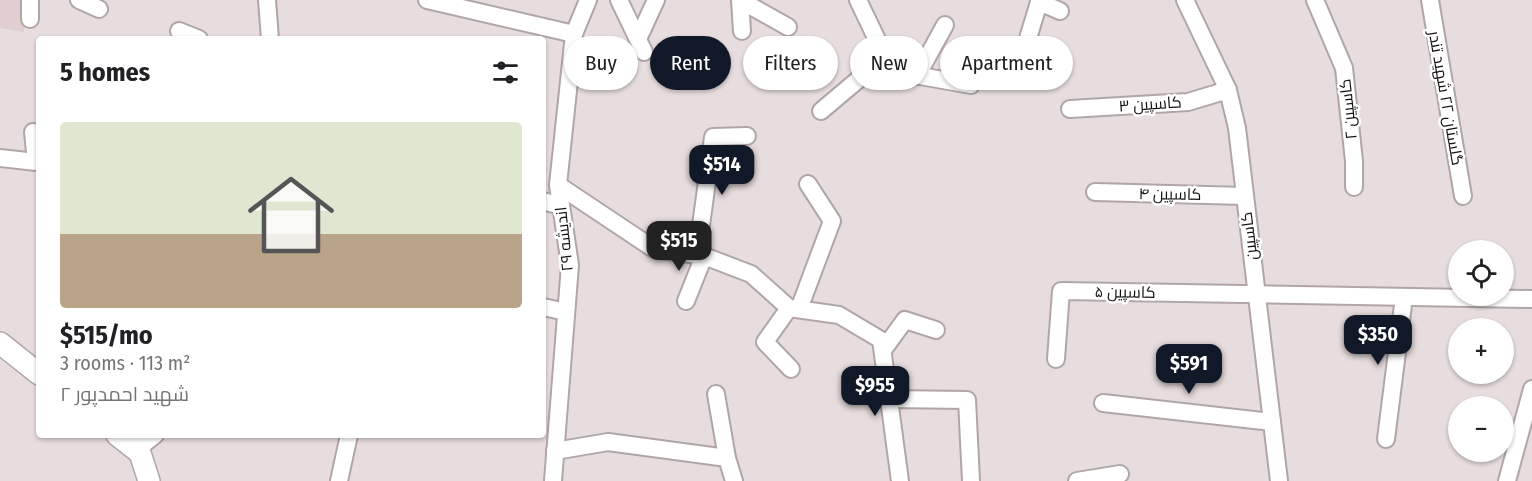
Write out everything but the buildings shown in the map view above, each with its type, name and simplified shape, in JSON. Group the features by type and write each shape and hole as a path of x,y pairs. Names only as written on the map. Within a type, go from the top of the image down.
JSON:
{"main road":[{"path":"0,343 36,372"},
{"path":"121,438 140,453 149,481"}],"street":[{"path":"30,0 30,19"},
{"path":"79,0 99,9"},
{"path":"267,0 270,36"},
{"path":"427,0 574,34"},
{"name":"اندیشه ۲۹","path":"553,481 555,451 550,431 570,265 558,185 574,34 588,0"},
{"path":"619,0 641,46 656,0"},
{"path":"740,0 788,27"},
{"path":"740,0 742,31"},
{"path":"858,0 875,36"},
{"name":"کاسپین","path":"1185,0 1228,90 1237,128 1279,481"},
{"name":"کاسپین ۲","path":"1315,0 1344,68 1354,161 1354,188"},
{"name":"گلستان ۲۲ شهید تندر","path":"1430,0 1463,196"},
{"path":"928,78 971,85 979,58 1020,65 1039,2 1060,11"},
{"path":"928,56 945,25"},
{"path":"179,31 192,36"},
{"path":"821,111 850,87"},
{"name":"کاسپین ۳","path":"1070,110 1188,102 1228,90"},
{"path":"0,158 36,162 33,132"},
{"path":"686,301 700,256 713,137 747,136"},
{"path":"791,369 765,342 794,308 832,221 808,184"},
{"path":"558,185 654,249 700,256 751,274 794,308 839,315 881,340 900,481"},
{"name":"کاسپین ۴","path":"1095,192 1245,196"},
{"path":"546,202 561,206"},
{"name":"کاسپین ۵","path":"1056,358 1061,291 1256,294"},
{"path":"1256,294 1532,299"},
{"path":"1386,439 1404,297"},
{"path":"546,308 566,312"},
{"path":"883,350 905,320 936,330"},
{"path":"1506,481 1532,389"},
{"path":"716,394 727,458 734,481"},
{"path":"890,399 967,400 971,481"},
{"path":"1103,403 1272,422"},
{"path":"136,450 151,438"},
{"path":"339,481 348,438"},
{"path":"555,451 608,442 727,458"},
{"path":"1077,481 1119,474"}],"shaded area":[{"path":"0,0 25,0 24,32 0,28"}]}
